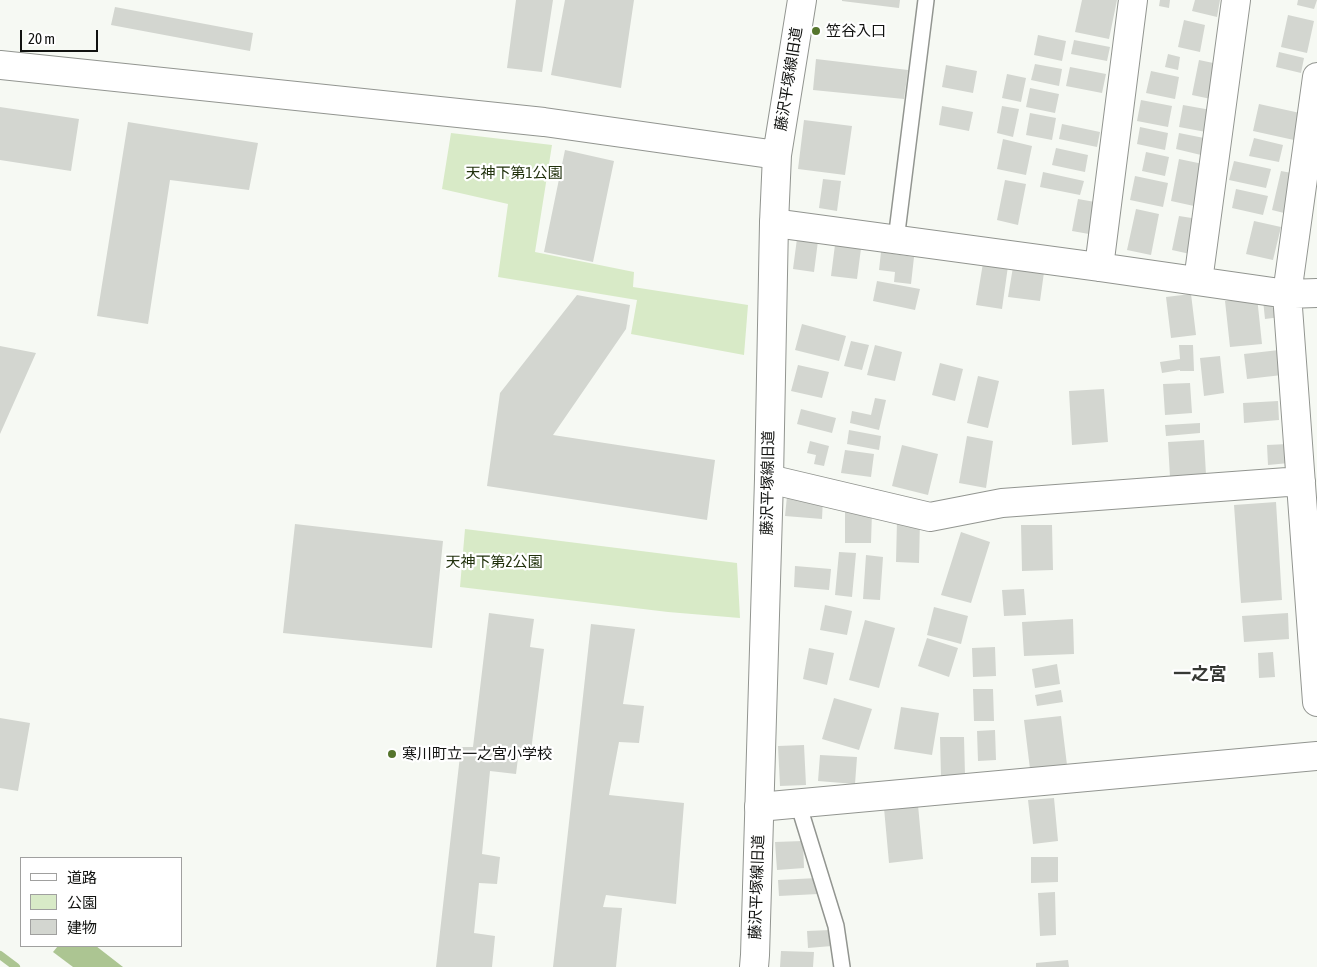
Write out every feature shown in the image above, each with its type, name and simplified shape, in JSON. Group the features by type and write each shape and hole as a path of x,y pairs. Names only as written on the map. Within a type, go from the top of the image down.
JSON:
{"street":[{"name":"藤沢平塚線旧道","path":"754,967 777,155 802,0"},
{"path":"1099,267 1133,0"},
{"path":"1198,281 1236,0"},
{"path":"0,65 544,122 777,155"},
{"path":"1317,77 1287,294 1317,702"},
{"path":"774,223 1287,294 1317,293"},
{"path":"769,479 930,517 1002,503 1301,481"},
{"path":"759,807 1317,756"}],"lane":[{"path":"896,240 926,0"},
{"path":"798,803 836,926 842,967"}],"green space":[{"name":"天神下第1公園","path":"451,133 552,145 535,252 634,272 633,287 748,305 744,355 631,334 637,300 498,277 508,204 442,189"},
{"name":"天神下第2公園","path":"465,529 737,563 740,618 668,612 460,587"}],"shaded area":[{"path":"57,947 97,947 123,967 73,967 53,952"}],"building":[{"path":"516,0 553,0 542,72 507,68"},
{"path":"565,0 634,0 621,88 551,75"},
{"path":"842,0 900,0 899,8"},
{"path":"1082,0 1117,0 1109,39 1075,32"},
{"path":"1160,0 1170,0 1169,8 1159,6"},
{"path":"1195,0 1220,0 1217,17 1192,11"},
{"path":"1298,0 1317,0 1314,9 1297,5"},
{"path":"115,7 253,33 250,51 111,25"},
{"path":"1288,15 1314,21 1307,53 1281,47"},
{"path":"1184,20 1205,25 1200,52 1178,47"},
{"path":"1038,35 1066,41 1062,61 1034,55"},
{"path":"1074,40 1110,47 1107,61 1071,54"},
{"path":"1279,52 1304,58 1301,73 1276,67"},
{"path":"1168,54 1180,57 1178,70 1165,67"},
{"path":"816,59 908,70 904,99 813,90"},
{"path":"1199,60 1218,64 1211,99 1192,95"},
{"path":"1035,64 1062,69 1059,86 1031,80"},
{"path":"946,65 977,71 973,93 942,87"},
{"path":"1070,67 1106,74 1102,93 1066,86"},
{"path":"1151,71 1179,77 1175,99 1146,93"},
{"path":"1007,74 1026,78 1021,102 1002,98"},
{"path":"1030,88 1059,94 1055,113 1026,107"},
{"path":"1141,100 1172,106 1168,127 1137,121"},
{"path":"1259,104 1300,113 1294,140 1253,131"},
{"path":"1183,105 1211,110 1206,132 1179,127"},
{"path":"942,106 973,112 969,131 939,125"},
{"path":"1002,106 1019,109 1013,137 997,133"},
{"path":"0,107 79,119 71,171 0,160"},
{"path":"1030,113 1056,118 1052,140 1026,135"},
{"path":"804,120 852,126 845,175 798,169"},
{"path":"128,122 258,143 249,190 170,180 148,324 97,316"},
{"path":"1062,124 1100,132 1097,147 1059,139"},
{"path":"1140,127 1168,133 1165,150 1137,144"},
{"path":"1179,133 1204,138 1201,155 1176,149"},
{"path":"1254,138 1283,145 1279,162 1249,156"},
{"path":"1003,139 1032,146 1026,175 997,169"},
{"path":"1056,148 1088,155 1085,172 1052,165"},
{"path":"565,150 614,161 593,262 544,252"},
{"path":"1146,152 1169,157 1165,176 1142,171"},
{"path":"1179,159 1203,164 1194,206 1171,201"},
{"path":"1234,161 1271,169 1266,188 1229,180"},
{"path":"1281,171 1297,174 1288,214 1272,210"},
{"path":"1043,172 1084,181 1080,195 1040,187"},
{"path":"1135,176 1168,183 1163,207 1130,200"},
{"path":"823,179 841,181 837,211 819,208"},
{"path":"1005,180 1026,184 1018,225 997,220"},
{"path":"1236,189 1268,196 1263,215 1232,208"},
{"path":"1078,199 1095,202 1089,234 1072,231"},
{"path":"1136,209 1159,214 1151,255 1127,250"},
{"path":"1179,216 1198,219 1190,254 1172,250"},
{"path":"1254,221 1281,227 1273,260 1246,254"},
{"path":"798,231 819,233 814,272 793,269"},
{"path":"836,237 862,241 857,279 831,276"},
{"path":"881,252 914,257 911,284 894,282 895,272 879,270"},
{"path":"1014,261 1045,265 1040,301 1008,297"},
{"path":"983,263 1008,266 1002,309 976,305"},
{"path":"877,281 920,289 915,310 873,301"},
{"path":"1191,294 1196,335 1171,338 1166,297"},
{"path":"577,295 630,305 626,329 553,435 715,460 707,520 487,486 500,393"},
{"path":"1257,297 1262,344 1230,347 1225,301"},
{"path":"1278,298 1281,317 1265,319 1263,300"},
{"path":"802,324 846,336 839,361 795,350"},
{"path":"851,341 869,345 862,370 844,366"},
{"path":"875,345 902,352 895,381 867,375"},
{"path":"1179,345 1193,345 1194,371 1180,370 1162,373 1160,362 1180,359"},
{"path":"0,346 36,353 0,434"},
{"path":"1279,350 1282,375 1247,379 1244,354"},
{"path":"1220,356 1224,393 1204,396 1200,358"},
{"path":"940,363 963,369 955,401 932,395"},
{"path":"798,365 829,372 822,398 791,391"},
{"path":"978,376 999,381 988,428 967,423"},
{"path":"1190,383 1192,413 1165,415 1163,384"},
{"path":"1104,389 1108,442 1072,445 1069,391"},
{"path":"875,398 886,400 879,430 850,423 852,411 871,415"},
{"path":"1278,401 1279,420 1244,423 1243,403"},
{"path":"801,409 836,418 832,433 797,424"},
{"path":"1200,423 1200,433 1166,436 1165,425"},
{"path":"849,430 881,436 879,450 847,444"},
{"path":"967,436 993,441 986,488 959,483"},
{"path":"1204,440 1206,475 1170,477 1168,442"},
{"path":"810,441 829,446 824,466 814,464 816,455 807,453"},
{"path":"1288,444 1289,463 1268,465 1267,445"},
{"path":"902,445 938,454 928,495 892,486"},
{"path":"845,450 874,454 871,477 841,473"},
{"path":"787,496 823,498 822,519 785,516"},
{"path":"1276,502 1282,600 1241,603 1234,505"},
{"path":"845,511 872,512 871,543 845,543"},
{"path":"897,520 920,520 919,563 896,562"},
{"path":"295,524 443,541 432,648 283,633"},
{"path":"1021,525 1052,525 1053,570 1022,571"},
{"path":"961,532 990,542 971,603 941,595"},
{"path":"839,552 856,553 852,597 835,595"},
{"path":"866,555 883,557 880,600 863,599"},
{"path":"795,566 831,569 829,590 794,587"},
{"path":"1024,589 1026,615 1004,616 1002,590"},
{"path":"825,605 852,611 847,635 820,630"},
{"path":"934,607 968,616 961,644 927,635"},
{"path":"489,613 534,619 530,647 544,649 531,751 519,750 516,774 490,771 482,854 500,857 497,884 479,883 474,933 495,936 492,967 436,967 461,747 473,747"},
{"path":"1288,613 1289,639 1244,642 1242,616"},
{"path":"1073,619 1074,654 1024,656 1022,622"},
{"path":"865,620 895,628 879,688 849,680"},
{"path":"591,624 635,629 623,704 644,706 639,743 619,742 609,795 684,803 676,904 606,895 603,907 622,908 616,967 553,967"},
{"path":"927,638 958,648 949,677 918,666"},
{"path":"995,647 996,676 973,677 972,648"},
{"path":"809,648 834,653 827,685 803,679"},
{"path":"1273,652 1275,677 1259,678 1258,653"},
{"path":"1057,664 1060,684 1035,688 1032,669"},
{"path":"973,689 993,689 994,721 974,721"},
{"path":"1061,690 1063,702 1037,706 1035,695"},
{"path":"834,698 872,709 859,750 822,739"},
{"path":"901,707 939,713 932,755 894,749"},
{"path":"1061,716 1067,765 1030,769 1024,720"},
{"path":"0,718 30,723 18,791 0,788"},
{"path":"995,730 996,760 978,761 977,731"},
{"path":"940,737 964,737 965,775 941,776"},
{"path":"804,745 806,785 780,786 778,746"},
{"path":"820,755 857,757 855,784 818,781"},
{"path":"1054,798 1058,841 1033,844 1028,800"},
{"path":"918,805 923,859 889,863 884,808"},
{"path":"803,841 804,868 777,870 775,842"},
{"path":"1031,857 1058,857 1058,882 1031,883"},
{"path":"817,878 818,894 779,896 778,880"},
{"path":"1055,892 1056,935 1040,936 1038,893"},
{"path":"831,930 832,946 808,948 807,931"},
{"path":"781,951 814,952 813,967 780,967"},
{"path":"1068,960 1069,967 1036,967 1036,963"}],"waterway":[{"path":"0,955 16,967"}],"place":[{"name":"笠谷入口","path":"816,31"},
{"name":"寒川町立一之宮小学校","path":"392,754"}],"district":[{"name":"一之宮","path":"1200,674"}]}
